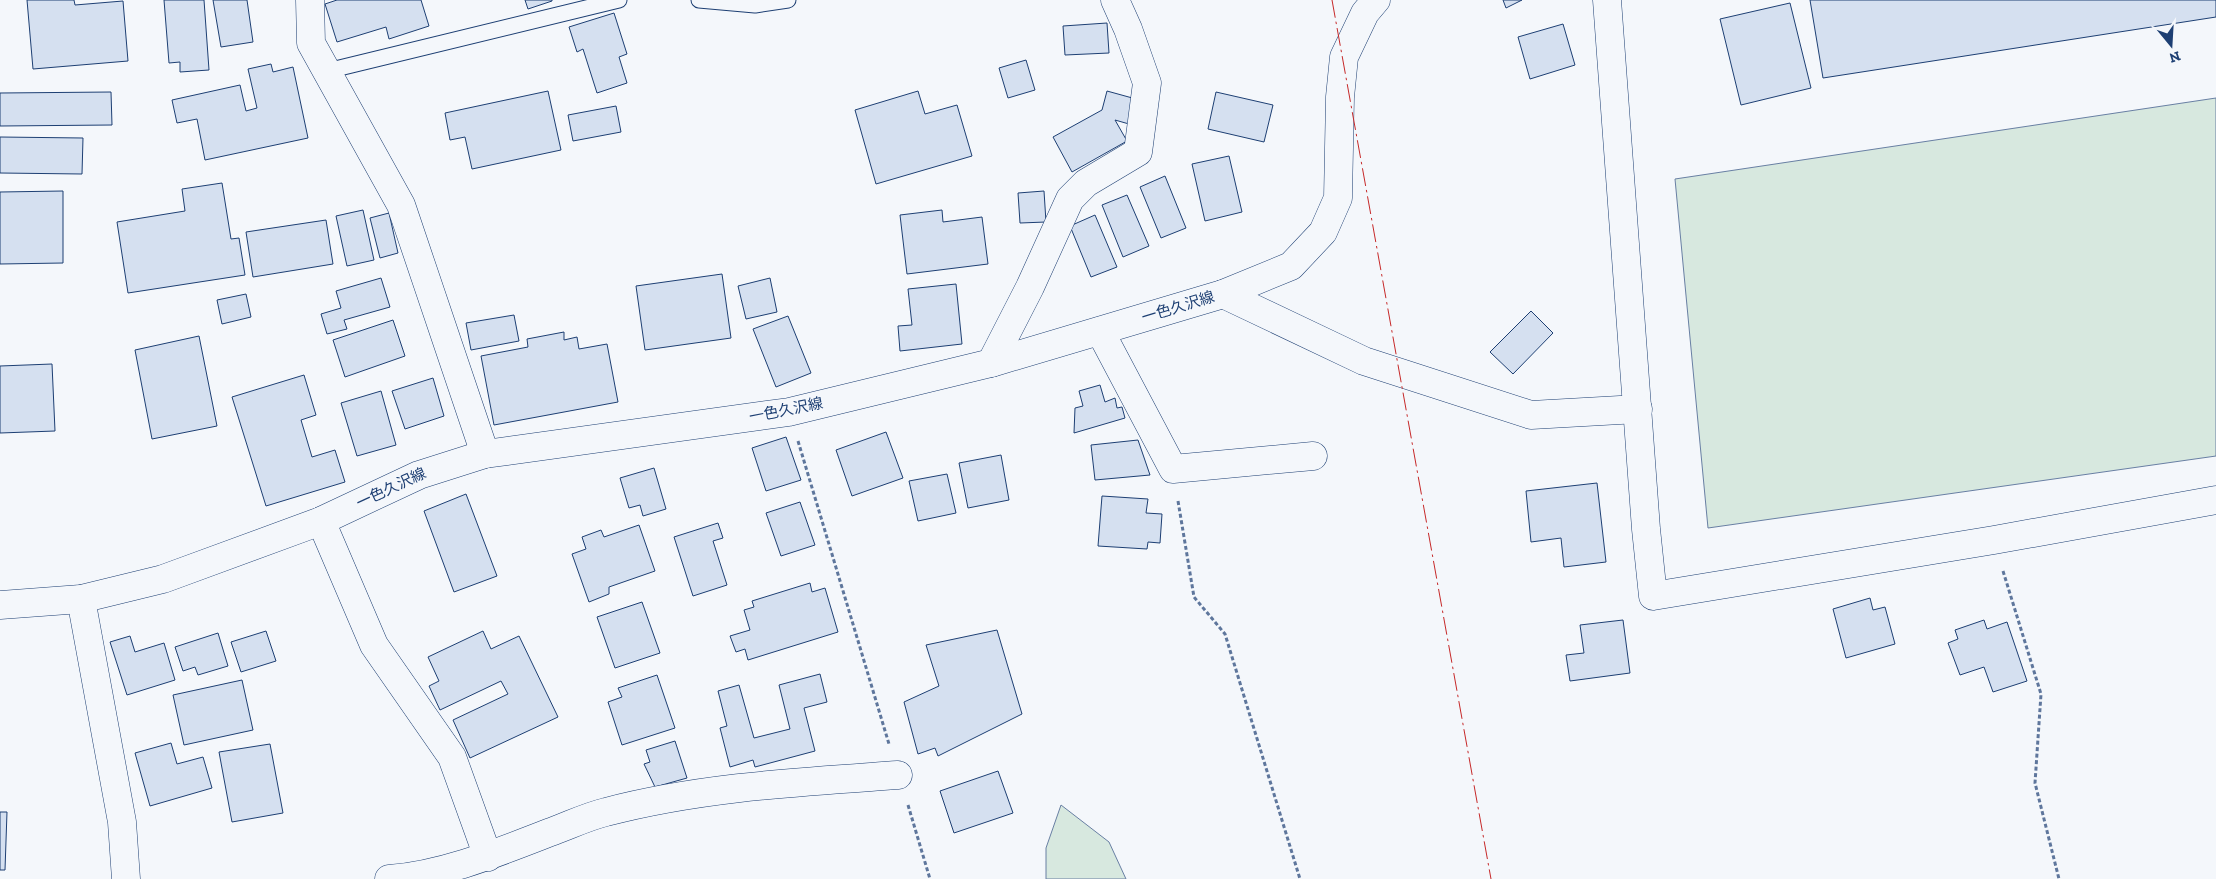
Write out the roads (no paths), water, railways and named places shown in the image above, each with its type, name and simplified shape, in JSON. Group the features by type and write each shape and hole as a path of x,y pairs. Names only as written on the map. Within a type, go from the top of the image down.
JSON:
{"street":[{"path":"310,0 311,43 401,205 485,454"},
{"path":"992,364 1070,199 1086,183 1138,152 1147,83 1128,29 1115,0"},
{"name":"一色久沢線","path":"0,605 81,599 163,579 321,522 419,475 485,454 789,412 992,364 1222,294 1291,266 1323,232 1338,198 1340,97 1344,57 1365,13 1376,0"},
{"path":"1607,0 1646,529 1653,596 1994,540 2216,500"},
{"path":"1222,294 1364,361 1531,415 1638,409"},
{"path":"1100,331 1173,469 1313,456"},
{"path":"321,522 374,645 452,757 488,857"},
{"path":"81,599 122,822 126,879"},
{"path":"389,879 406,878 488,857 604,812 687,794 753,786 898,775"}],"lane":[{"path":"326,71 619,0"},
{"path":"699,0 755,5 788,0"}]}
